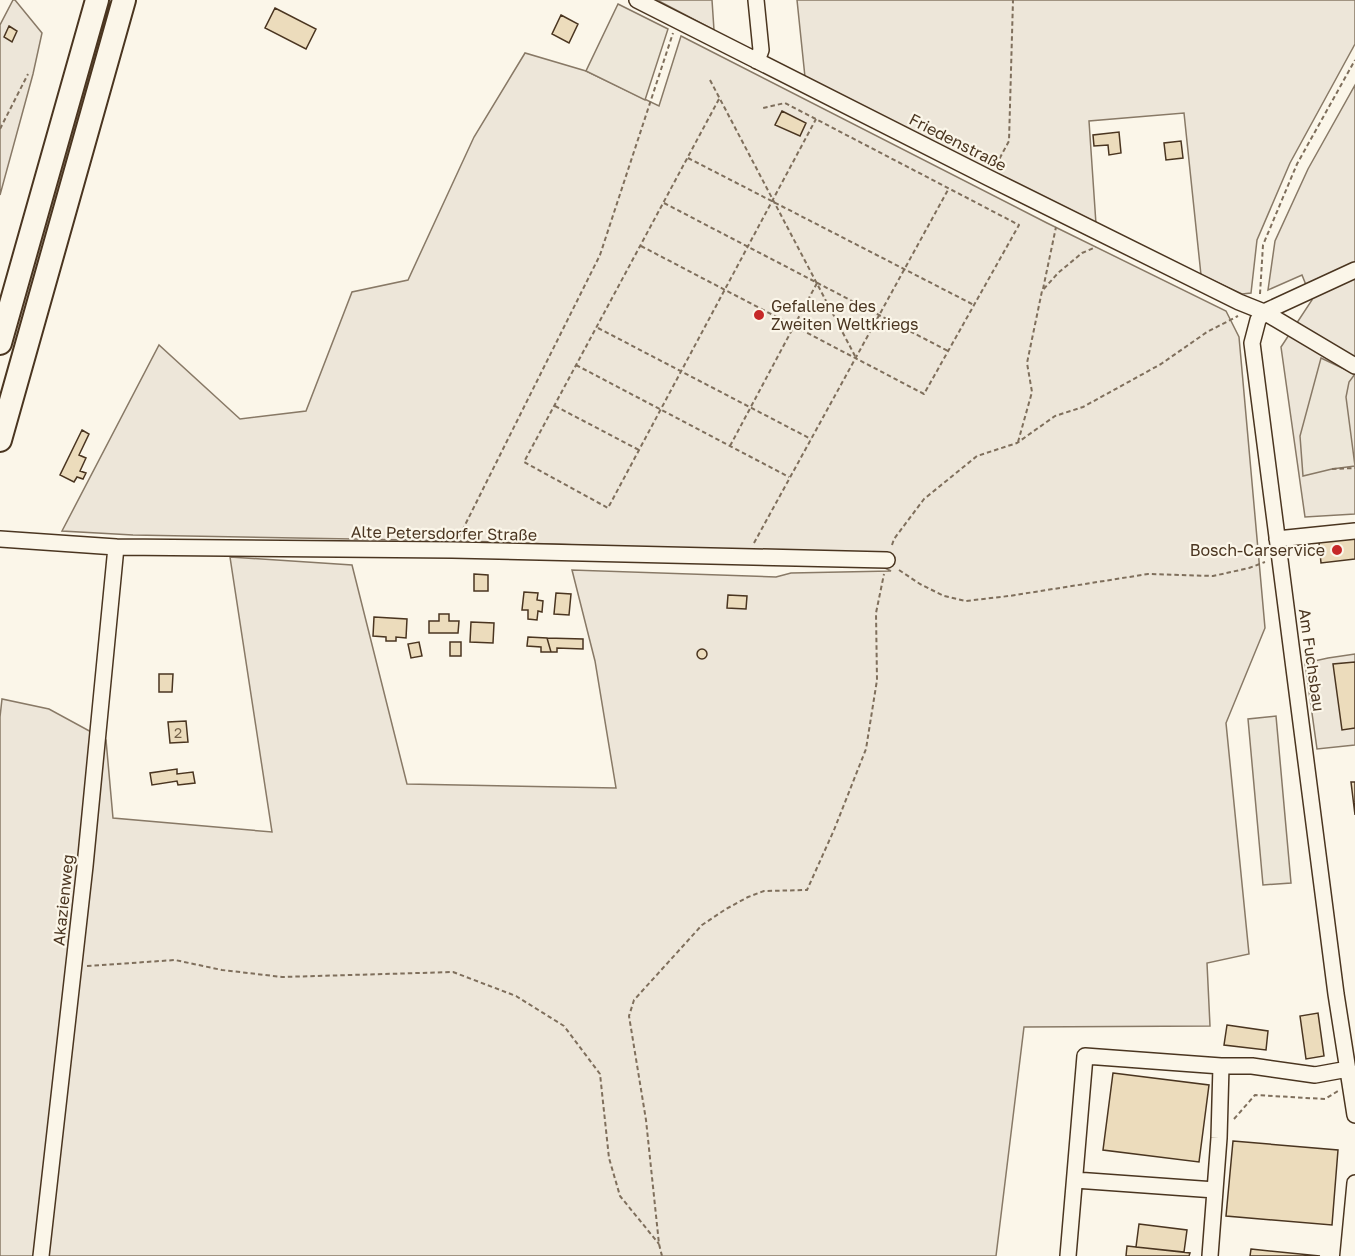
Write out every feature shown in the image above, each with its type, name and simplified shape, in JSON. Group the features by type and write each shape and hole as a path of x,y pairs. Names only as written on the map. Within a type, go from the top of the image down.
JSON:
{"highway":[{"path":"0,343 97,0"},
{"path":"0,440 124,0"}],"street":[{"name":"Friedenstraße","path":"638,0 1112,240 1264,312 1355,366"},
{"path":"756,0 761,50 757,61"},
{"path":"1264,312 1355,270"},
{"name":"Am Fuchsbau","path":"1264,312 1258,320 1252,343 1336,994 1349,1037 1355,1115"},
{"path":"1277,539 1355,531"},
{"name":"Alte Petersdorfer Straße","path":"0,539 116,547 452,550 887,560"},
{"name":"Akazienweg","path":"41,1256 85,866 116,547"},
{"path":"1068,1256 1085,1056 1221,1066 1252,1066 1351,1079"},
{"path":"1210,1256 1221,1066"},
{"path":"1075,1180 1215,1190"},
{"path":"1348,1256 1355,1183"}],"path":[{"path":"989,178 1009,141 1013,0"},
{"path":"452,550 600,255 677,20"},
{"path":"662,1256 629,1016 634,1000 702,925 726,909 764,891 807,890 866,749 877,680 876,613 887,560 894,539 924,499 977,456 1017,443 1054,416 1083,407 1161,364 1207,332 1239,315 1264,312 1259,291 1263,246 1297,164 1355,60"},
{"path":"0,129 28,74"},
{"path":"710,80 856,358"},
{"path":"720,99 524,462 608,508 816,119"},
{"path":"641,246 924,394 1019,225 785,103 763,108"},
{"path":"688,158 974,305"},
{"path":"746,558 949,188"},
{"path":"664,203 948,351"},
{"path":"1017,443 1032,392 1027,363 1059,213"},
{"path":"1042,291 1058,273 1082,253 1112,240"},
{"path":"730,446 817,283"},
{"path":"597,328 811,439"},
{"path":"576,365 790,477"},
{"path":"555,406 639,450"},
{"path":"1332,469 1355,468"},
{"path":"887,560 910,577 944,596 966,601 1148,574 1213,576 1249,568 1280,556"},
{"path":"74,967 176,960 222,970 282,977 453,972 516,996 564,1026 600,1074 609,1158 620,1196 659,1244"},
{"path":"1218,1138 1255,1095 1325,1099 1351,1079"}],"shaded area":[{"path":"13,0 42,33 0,195 0,25"},
{"path":"657,0 712,0 714,30"},
{"path":"797,0 1355,0 1355,44 1290,163 1257,240 1251,293 1242,294 1201,275 1184,113 1089,121 1096,224 805,77"},
{"path":"618,4 668,29 645,100 586,71"},
{"path":"681,36 1047,223 1226,311 1239,337 1265,628 1226,723 1249,954 1207,963 1210,1026 1024,1027 996,1256 0,1256 0,717 2,699 49,709 106,740 113,818 272,832 230,557 352,565 407,784 616,788 595,661 572,570 776,577 791,573 891,571 859,555 465,541 133,535 62,531 159,345 240,419 306,411 352,292 408,280 474,137 525,53 586,71 659,106"},
{"path":"1355,85 1355,514 1305,517 1281,347 1312,300 1302,275 1268,290 1275,241 1308,169"},
{"path":"1321,358 1355,374 1349,382 1346,397 1355,466 1303,476 1300,436"},
{"path":"1355,654 1355,745 1317,749 1305,663"},
{"path":"1276,716 1291,883 1263,885 1248,719"}],"building":[{"path":"275,8 316,29 306,49 265,28"},
{"path":"561,15 578,24 569,43 552,34"},
{"path":"9,26 17,31 12,42 4,37"},
{"path":"782,111 806,123 800,136 775,125"},
{"path":"1119,132 1121,153 1109,155 1108,145 1094,146 1093,135"},
{"path":"1181,141 1183,158 1166,160 1164,143"},
{"path":"82,430 89,434 79,455 86,458 80,471 86,473 83,479 77,477 74,482 60,475"},
{"name":"Bosch-Carservice","path":"1355,538 1355,559 1321,563 1319,542"},
{"path":"474,574 488,575 488,591 474,591"},
{"path":"524,592 538,593 537,600 543,601 542,612 538,611 537,620 528,619 528,610 522,610"},
{"path":"556,593 571,594 569,615 554,614"},
{"path":"728,595 747,596 746,609 727,608"},
{"path":"439,614 449,614 449,621 459,621 458,633 429,633 429,621 439,621"},
{"path":"374,617 407,619 406,638 396,637 396,641 386,641 386,637 373,636"},
{"path":"471,622 494,623 493,643 470,642"},
{"path":"528,637 547,638 551,652 541,652 541,647 527,646"},
{"path":"547,638 583,639 583,649 557,648 557,652 551,652"},
{"path":"419,642 422,656 411,658 408,644"},
{"path":"450,642 461,642 461,656 450,656"},
{"path":"702,649 707,654 702,659 697,654"},
{"path":"1355,662 1355,728 1342,730 1333,664"},
{"path":"159,674 173,674 172,692 159,692"},
{"path":"186,721 188,742 170,743 168,722"},
{"path":"177,769 177,774 193,772 195,783 178,785 177,781 152,785 150,773"},
{"path":"1351,782 1355,782 1355,815"},
{"path":"1318,1013 1324,1056 1306,1059 1300,1016"},
{"path":"1227,1025 1268,1031 1266,1050 1224,1045"},
{"path":"1113,1073 1209,1085 1199,1162 1103,1150"},
{"path":"1233,1141 1338,1150 1332,1225 1226,1216"},
{"path":"1139,1224 1187,1230 1184,1252 1136,1247"},
{"path":"1127,1246 1190,1253 1189,1256 1126,1256"},
{"path":"1251,1249 1320,1256 1250,1256"}],"place":[{"name":"Gefallene des Zweiten Weltkriegs","path":"759,315"},
{"name":"Bosch-Carservice","path":"1337,550"}]}
